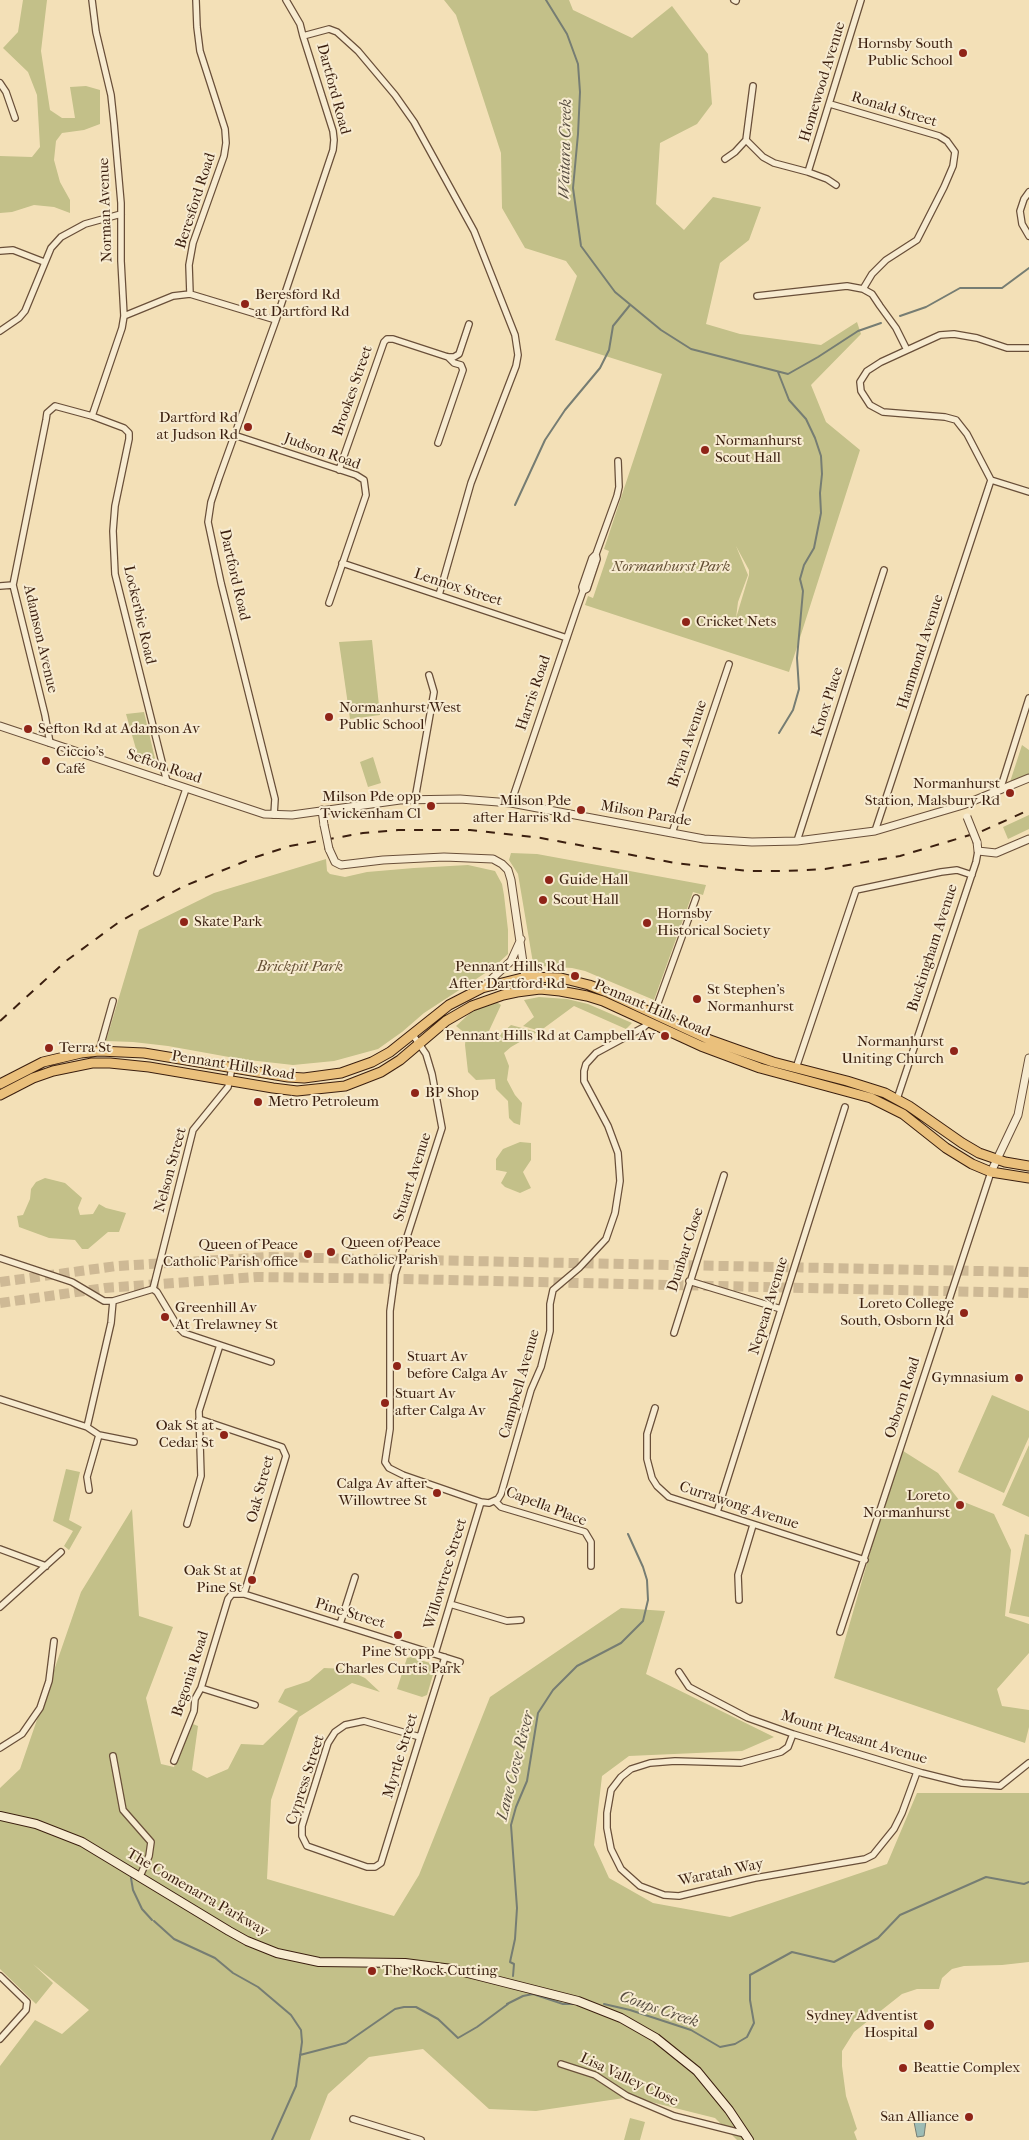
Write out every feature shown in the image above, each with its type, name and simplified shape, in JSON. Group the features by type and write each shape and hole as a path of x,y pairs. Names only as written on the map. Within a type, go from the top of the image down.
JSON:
{"highway":[{"name":"Pennant Hills Road","path":"0,1084 43,1062 80,1053 99,1051 144,1053 288,1077 322,1076 341,1073 372,1062 413,1036 449,1005 482,988 526,977 561,978 589,985 701,1046 760,1068 850,1091 882,1102 903,1114 958,1156 992,1172 1029,1178"},
{"name":"Pennant Hills Road","path":"0,1096 32,1078 53,1071 92,1064 124,1063 297,1091 345,1086 382,1072 407,1056 446,1021 472,1006 502,994 527,990 560,991 587,996 710,1040 796,1068 869,1087 897,1099 962,1144 998,1159 1029,1166"}],"main road":[{"name":"The Comenarra Parkway","path":"0,1816 27,1821 82,1842 247,1941 291,1957 319,1962 405,1963 452,1969 578,2002 621,2018 656,2038 697,2071 729,2110 747,2137"}],"street":[{"name":"Norman Avenue","path":"92,0 96,32 111,95 121,214 124,316 122,328 92,416"},
{"name":"Beresford Road","path":"190,294 189,265 193,243 224,156 226,143 225,129 200,51 196,0"},
{"path":"286,0 300,24 304,36"},
{"name":"Homewood Avenue","path":"808,172 861,0"},
{"name":"Dartford Road","path":"274,815 275,799 208,526 211,502 276,320 333,150 334,140 304,36 329,29 337,32 358,51 395,95 414,122 474,231 515,335 518,355 516,366 471,483 439,595"},
{"path":"0,83 6,92 15,118"},
{"path":"725,159 736,152 746,140 753,86"},
{"name":"Ronald Street","path":"830,104 918,130 947,141 955,152 953,166 917,240 886,260 872,274 863,289"},
{"path":"746,140 768,160 808,172 827,179 836,185"},
{"path":"1029,192 1024,199 1020,211 1022,224 1029,236"},
{"path":"0,331 19,318 25,311 44,262 51,248 61,237 85,224 121,214"},
{"path":"0,251 13,250 44,262"},
{"path":"757,296 847,286 863,289 872,294 896,328 907,350"},
{"path":"124,316 173,296 190,294 276,320"},
{"path":"448,357 454,357 459,354 469,324"},
{"path":"1029,348 1007,348 977,338 954,334 940,335 867,371 860,382 861,391 870,405 883,412 945,417 956,420 967,434 991,480 1029,492"},
{"name":"Brookes Street","path":"339,470 384,342 388,339 394,339 448,357"},
{"path":"438,443 464,370 461,365 448,357"},
{"name":"Adamson Avenue","path":"50,743 14,585 47,413 54,406 59,406 92,416"},
{"name":"Lockerbie Road","path":"92,416 124,428 129,433 115,506 113,530 115,574 167,782"},
{"name":"Judson Road","path":"234,435 356,475 364,480 367,488 366,495 329,603"},
{"name":"Harris Road","path":"511,803 583,591 582,587 592,558 596,554 617,496 619,487 618,460"},
{"name":"Hammond Avenue","path":"875,831 991,480"},
{"name":"Lennox Street","path":"342,563 567,638"},
{"name":"Knox Place","path":"797,841 884,570"},
{"path":"0,586 14,585"},
{"name":"Bryan Avenue","path":"672,833 728,664"},
{"path":"415,800 434,692 429,675"},
{"path":"1000,790 1029,698"},
{"name":"Sefton Road","path":"0,726 264,814 274,815 322,810"},
{"name":"Milson Parade","path":"322,810 370,803 460,799 511,803 704,839 742,842 797,841 875,831 963,805 1029,778"},
{"path":"157,873 186,789"},
{"name":"Buckingham Avenue","path":"897,1099 972,875 978,850 977,842 963,805"},
{"path":"322,810 332,858 341,865 415,858 493,859 508,870 512,880 527,990"},
{"path":"978,850 996,853 1029,839"},
{"path":"796,1068 852,897 856,890 941,872 957,870 972,875"},
{"path":"652,1018 696,898"},
{"path":"482,988 511,960 521,939"},
{"path":"99,1051 114,1001"},
{"name":"Campbell Avenue","path":"496,1501 501,1494 531,1390 541,1367 550,1331 550,1304 553,1290 579,1268 606,1239 615,1213 620,1181 618,1153 608,1126 584,1081 584,1071 590,1058 596,1053 644,1027 652,1018"},
{"name":"Stuart Avenue","path":"413,1036 426,1054 432,1074 442,1128 395,1274 390,1311 391,1407 385,1460 388,1468 403,1475 481,1502"},
{"path":"992,1172 1018,1115 1029,1058"},
{"name":"Nelson Street","path":"153,1289 192,1130 228,1087 232,1068"},
{"name":"Nepean Avenue","path":"717,1512 844,1108"},
{"name":"Osborn Road","path":"840,1632 992,1172"},
{"name":"Dunbar Close","path":"674,1333 724,1175"},
{"path":"0,1258 72,1282 104,1301 113,1301 153,1289 157,1292 181,1330 188,1335 271,1362"},
{"path":"689,1281 781,1308"},
{"path":"87,1427 113,1301"},
{"path":"187,1524 201,1476 199,1419 201,1404 220,1345"},
{"path":"0,1399 87,1427 99,1435 134,1442"},
{"name":"Currawong Avenue","path":"655,1408 646,1442 647,1458 652,1478 657,1486 669,1496 865,1560"},
{"name":"Oak Street","path":"199,1419 282,1446 286,1456 244,1594"},
{"path":"89,1490 87,1477 99,1435"},
{"path":"481,1502 496,1501"},
{"name":"Capella Place","path":"496,1501 501,1507 585,1532 591,1542 591,1566"},
{"name":"Willowtree Street","path":"435,1654 481,1502"},
{"path":"739,1600 738,1575 753,1525"},
{"path":"0,1549 46,1566"},
{"path":"0,1607 61,1552"},
{"path":"340,1624 355,1577"},
{"name":"Pine Street","path":"232,1594 244,1594 460,1662"},
{"name":"Begonia Road","path":"174,1761 194,1711 195,1699 201,1688 228,1599 232,1594"},
{"path":"450,1604 507,1621 521,1620"},
{"path":"0,1748 22,1734 40,1708 49,1681 54,1641"},
{"name":"Myrtle Street","path":"381,1863 445,1657"},
{"name":"Mount Pleasant Avenue","path":"679,1672 689,1687 748,1718 793,1734 917,1772 962,1783 1000,1786 1029,1764"},
{"path":"201,1688 255,1705"},
{"name":"Cypress Street","path":"381,1863 375,1867 368,1867 312,1850 304,1841 302,1826 328,1743 340,1728 354,1722 364,1721 420,1737"},
{"name":"Waratah Way","path":"793,1734 788,1746 782,1752 758,1758 731,1764 650,1763 630,1770 621,1776 611,1790 607,1813 607,1828 611,1849 621,1869 640,1886 664,1895 679,1896 755,1878 865,1859 873,1855 894,1829 917,1772"},
{"path":"113,1756 123,1810 151,1842 149,1856 140,1876"},
{"path":"0,1976 28,2002 26,2010 0,2039"},
{"name":"Lisa Valley Close","path":"561,2064 595,2075 627,2096 674,2116 747,2137"},
{"path":"353,2119 420,2140"}],"green space":[{"path":"23,0 47,0 41,51 50,110 62,118 75,118 70,87 86,86 100,90 100,124 84,130 62,133 56,141 54,160 60,182 70,200 70,213 54,207 34,205 12,212 0,213 0,156 32,157 40,147 37,95 28,72 3,48 18,32"},
{"name":"Normanhurst Park","path":"444,0 569,0 573,10 632,38 672,6 708,54 712,104 697,124 660,143 656,204 684,230 713,197 761,207 749,240 720,263 706,324 740,334 821,345 857,322 861,334 811,385 826,422 860,450 789,672 585,605 588,596 593,598 609,551 604,549 662,374 555,340 577,276 566,261 525,248 502,208 501,153 456,15","holes":["736,546 749,570 749,575 736,618 738,602 748,575"]},
{"path":"372,640 380,715 350,719 339,642"},
{"path":"144,712 157,767 140,763 126,714"},
{"path":"1022,745 1029,750 1029,774 1010,782"},
{"path":"373,757 381,783 368,787 360,762"},
{"path":"1029,815 1029,829 1008,839 1003,827"},
{"path":"511,853 537,854 706,885 703,895 693,892 654,1000 585,971 572,968 539,966 533,963 518,874 509,860"},
{"name":"Brickpit Park","path":"326,859 327,871 330,874 345,877 367,872 468,865 495,871 502,884 504,895 508,930 508,954 493,968 424,1013 378,1049 334,1061 293,1065 240,1059 168,1046 106,1041 139,930 214,893"},
{"path":"539,997 567,999 588,1004 632,1023 626,1029 574,1006 540,1031 523,1026 534,1017 524,1000"},
{"path":"495,1001 501,1005 488,1033 495,1039 511,1025 537,1032 504,1053 509,1066 507,1080 522,1103 520,1125 514,1123 509,1118 508,1101 496,1089 495,1079 476,1080 468,1072 465,1045 466,1034 456,1026 479,1005"},
{"path":"520,1142 531,1143 531,1160 523,1172 531,1188 520,1193 505,1187 501,1183 507,1172 496,1170 496,1159 503,1149"},
{"path":"45,1178 65,1183 82,1198 78,1208 80,1215 93,1214 99,1204 106,1208 126,1213 119,1232 108,1232 88,1249 82,1249 75,1240 49,1238 19,1227 17,1216 23,1215 30,1199 31,1189 36,1182"},
{"path":"992,1395 1029,1411 1029,1437 1004,1493 958,1472"},
{"path":"1029,1445 1029,1517 1002,1505"},
{"path":"900,1449 938,1473 959,1500 994,1514 1011,1550 1005,1616 1029,1624 1029,1653 997,1689 1002,1706 1029,1710 1029,1727 1025,1743 834,1678"},
{"path":"66,1469 80,1472 69,1520 82,1527 69,1550 64,1546 73,1531 53,1521"},
{"path":"132,1509 139,1616 173,1627 146,1698 161,1764 174,1767 193,1724 198,1726 192,1770 207,1778 228,1769 241,1744 263,1745 298,1711 278,1702 285,1689 309,1681 324,1668 346,1669 365,1678 380,1692 352,1683 299,1717 271,1800 267,1879 394,1916 419,1875 490,1697 621,1608 665,1611 646,1674 774,1737 742,1751 629,1756 602,1776 594,1845 609,1878 653,1903 730,1917 887,1864 917,1793 1029,1793 1029,1962 964,1966 952,1969 942,1978 939,1989 917,1989 902,1994 854,2032 842,2051 842,2066 846,2096 857,2129 854,2132 857,2140 737,2140 715,2118 631,2097 536,2111 489,2109 423,2049 369,2057 328,2094 310,2140 0,2140 0,2066 35,2020 62,2034 89,2010 33,1964 53,1983 36,2004 0,1969 0,1788 20,1769 81,1592"},
{"path":"1025,1534 1029,1535 1029,1617 1009,1613"},
{"path":"411,1657 433,1664 435,1668 427,1695 422,1697 397,1689 407,1658"},
{"path":"630,2118 645,2122 640,2140 624,2140"}],"water":[{"path":"926,2121 924,2136 917,2137 914,2122"}],"waterway":[{"name":"Waitara Creek","path":"546,0 567,34 578,64 580,92 573,188 581,246 615,292 661,330 691,349 788,374 858,331 881,323"},
{"name":"Waitara Creek","path":"900,316 926,307 960,288 1002,288 1029,268"},
{"path":"515,505 545,440 565,410 600,368 609,350 613,326 630,305"},
{"path":"778,372 789,400 806,419 815,438 821,456 822,474 820,493 821,513 814,548 804,565 800,579 803,591 797,658 799,689 793,710 779,733"},
{"name":"Lane Cove River","path":"513,1976 514,1964 510,1962 515,1939 517,1908 511,1825 527,1781 538,1713 553,1690 577,1666 621,1643 643,1621 648,1600 647,1580 628,1534"},
{"name":"Coups Creek","path":"604,2004 630,2010 691,2030 720,2047 735,2044 747,2037 754,2023 750,2000 750,1975 792,1952 834,1962 878,1938 900,1915 986,1877 1024,1884 1029,1882"},
{"path":"131,1878 133,1890 142,1909 152,1920"},
{"path":"154,1921 174,1939 215,1958 233,1973 258,1987 291,2015 301,2030 302,2042 296,2086 272,2140"},
{"name":"Coups Creek","path":"507,2004 523,1996 533,1994 563,2004 575,2004"},
{"name":"Coups Creek","path":"300,2055 346,2043 395,2009 416,2007 438,2019 458,2038 477,2027 508,2004"}],"tunnel":[{"path":"0,1282 117,1266 268,1257 1029,1272"},
{"path":"0,1303 105,1288 257,1277 1029,1293"}],"railway":[{"path":"0,1021 66,961 119,922 182,887 253,858 290,846 363,833 398,830 470,830 541,838 675,863 748,871 786,871 825,869 900,856 980,832 1029,810"}],"place":[{"name":"Hornsby South Public School","path":"963,53"},
{"name":"Beresford Rd at Dartford Rd","path":"245,304"},
{"name":"Dartford Rd at Judson Rd","path":"248,427"},
{"name":"Normanhurst Scout Hall","path":"705,450"},
{"name":"Cricket Nets","path":"686,622"},
{"name":"Normanhurst West Public School","path":"329,717"},
{"name":"Sefton Rd at Adamson Av","path":"28,729"},
{"name":"Ciccio's Café","path":"46,761"},
{"name":"Normanhurst Station, Malsbury Rd","path":"1010,793"},
{"name":"Milson Pde opp Twickenham Cl","path":"431,806"},
{"name":"Milson Pde after Harris Rd","path":"581,810"},
{"name":"Guide Hall","path":"549,880"},
{"name":"Scout Hall","path":"543,900"},
{"name":"Skate Park","path":"184,922"},
{"name":"Hornsby Historical Society","path":"647,923"},
{"name":"Pennant Hills Rd After Dartford Rd","path":"575,976"},
{"name":"St Stephen's Normanhurst","path":"697,999"},
{"name":"Pennant Hills Rd at Campbell Av","path":"665,1036"},
{"name":"Terra St","path":"49,1048"},
{"name":"Normanhurst Uniting Church","path":"954,1051"},
{"name":"BP Shop","path":"415,1093"},
{"name":"Metro Petroleum","path":"258,1102"},
{"name":"Queen of Peace Catholic Parish","path":"331,1252"},
{"name":"Queen of Peace Catholic Parish office","path":"308,1254"},
{"name":"Loreto College South, Osborn Rd","path":"964,1313"},
{"name":"Greenhill Av At Trelawney St","path":"165,1317"},
{"name":"Stuart Av before Calga Av","path":"397,1366"},
{"name":"Gymnasium","path":"1019,1378"},
{"name":"Stuart Av after Calga Av","path":"385,1403"},
{"name":"Oak St at Cedar St","path":"224,1435"},
{"name":"Calga Av after Willowtree St","path":"437,1493"},
{"name":"Loreto Normanhurst","path":"960,1505"},
{"name":"Oak St at Pine St","path":"252,1580"},
{"name":"Pine St opp Charles Curtis Park","path":"398,1635"},
{"name":"The Rock Cutting","path":"372,1971"},
{"name":"Sydney Adventist Hospital","path":"929,2025"},
{"name":"Beattie Complex","path":"903,2068"},
{"name":"San Alliance","path":"969,2117"}]}
